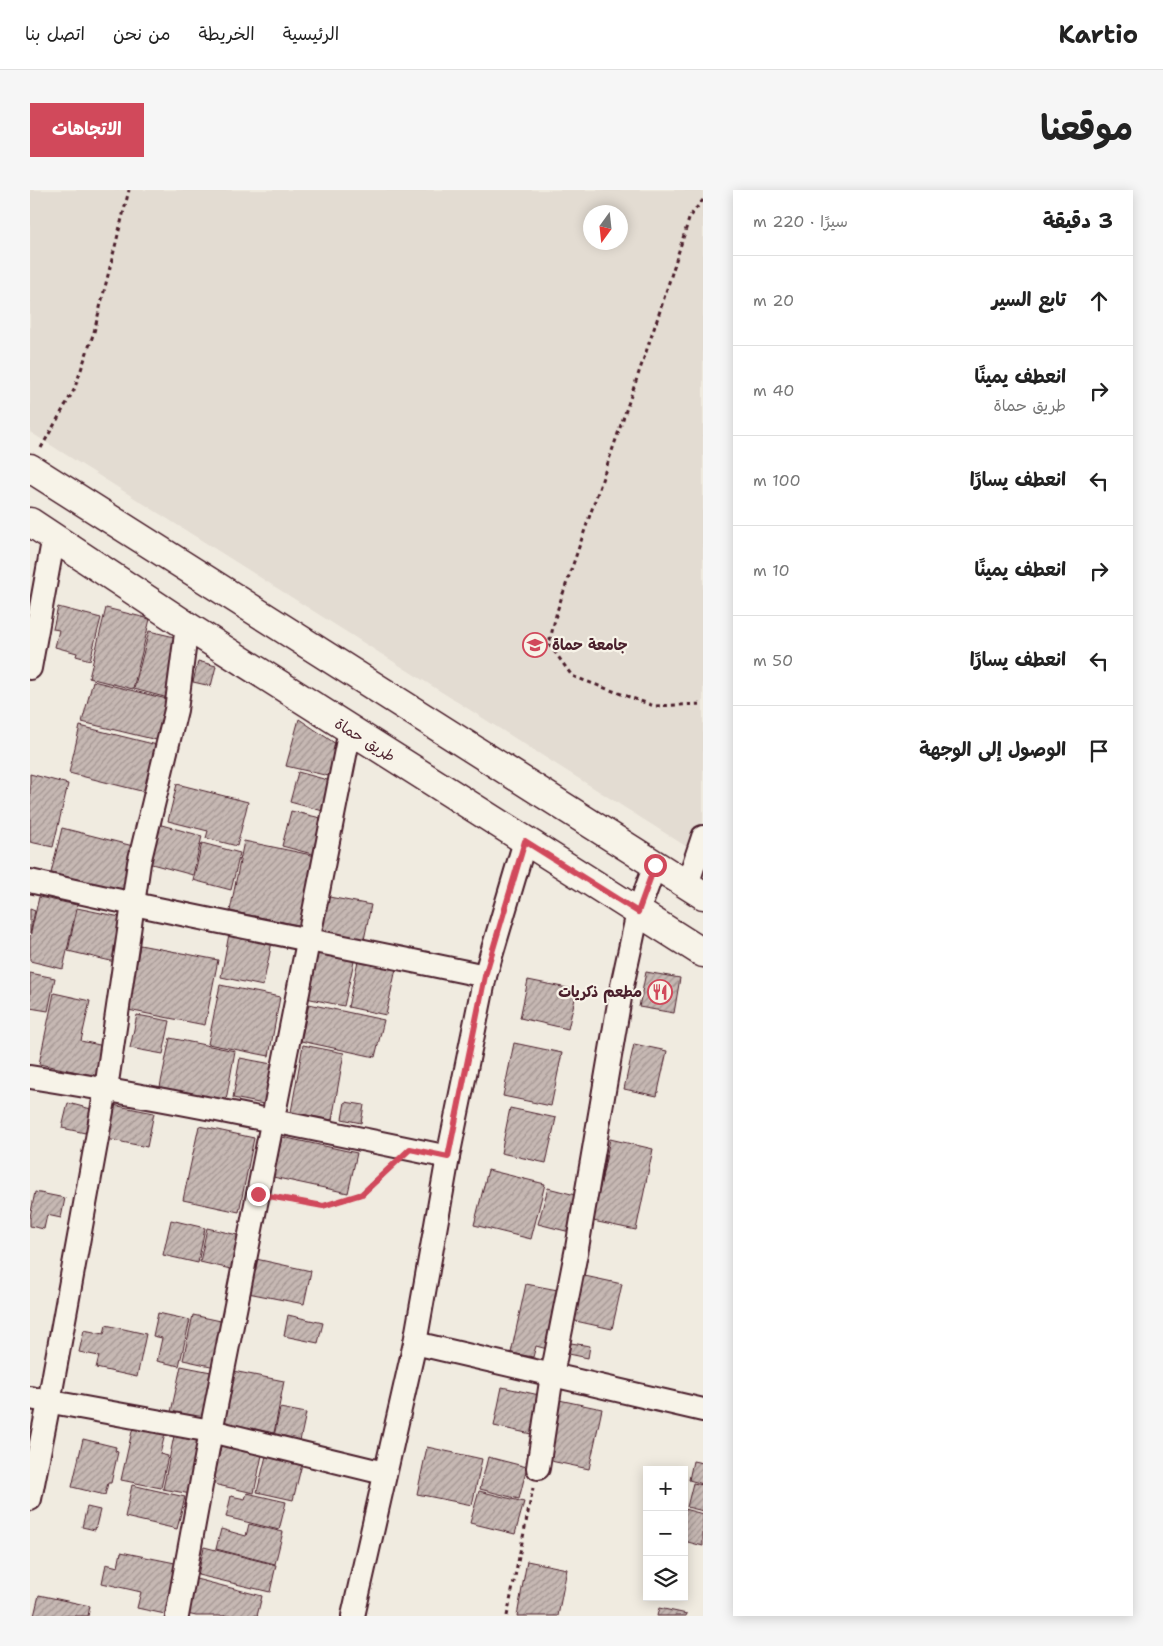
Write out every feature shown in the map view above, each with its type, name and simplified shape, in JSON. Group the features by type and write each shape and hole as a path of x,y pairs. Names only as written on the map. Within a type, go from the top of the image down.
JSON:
{"main road":[{"path":"30,468 695,890"},
{"name":"طريق حماة","path":"30,522 54,536 187,626 703,953"}],"street":[{"path":"30,668 54,536"},
{"path":"30,1499 40,1400 106,1089 139,863 176,710 187,626"},
{"path":"177,1616 272,1120 350,730"},
{"path":"695,890 703,837"},
{"path":"353,1616 415,1343 448,1157 485,976 525,841"},
{"path":"538,1468 552,1375 622,986 638,912 655,865"},
{"path":"30,881 132,905 485,976"},
{"path":"30,1077 272,1120 448,1157"},
{"path":"415,1343 703,1410"},
{"path":"40,1400 212,1430 384,1473"}],"path":[{"path":"30,468 74,390 94,332 129,190"},
{"path":"703,200 690,216 658,317 557,611 549,644 572,676 654,706 703,704"},
{"path":"258,1194 323,1206 362,1194 410,1149"},
{"path":"507,1616 538,1468"}],"shaded area":[{"name":"جامعة حماة","path":"30,190 703,190 703,857 30,432"}],"building":[{"path":"58,607 101,618 90,660 76,656 77,653 55,647 59,630 53,629"},
{"path":"106,608 150,619 133,689 89,678"},
{"path":"149,631 183,639 168,698 134,689"},
{"path":"198,661 216,666 211,686 193,682"},
{"path":"93,681 171,700 161,741 82,722"},
{"path":"299,719 339,746 333,777 286,766"},
{"path":"80,726 157,745 145,792 69,773"},
{"path":"298,772 331,781 323,811 290,802"},
{"path":"30,774 68,784 53,847 30,842"},
{"path":"177,784 248,802 237,846 206,838 208,831 168,821"},
{"path":"291,811 325,819 316,855 282,846"},
{"path":"158,824 202,836 193,875 148,863"},
{"path":"62,828 137,847 126,892 51,873"},
{"path":"244,841 321,857 306,927 230,911"},
{"path":"202,843 240,853 231,890 193,880"},
{"path":"324,896 371,905 364,940 317,931"},
{"path":"39,897 77,905 63,969 30,961 30,937"},
{"path":"77,908 125,918 115,962 68,951"},
{"path":"30,909 35,911 30,934"},
{"path":"229,934 272,942 263,986 221,977"},
{"path":"140,945 218,960 205,1025 128,1010"},
{"path":"317,949 355,957 344,1006 306,998"},
{"path":"359,956 397,964 386,1015 348,1007"},
{"name":"مطعم ذكريات","path":"646,972 680,978 674,1013 639,1007"},
{"path":"30,973 55,978 48,1011 30,1008"},
{"path":"528,980 577,990 568,1029 520,1018"},
{"path":"220,985 280,997 269,1056 208,1044"},
{"path":"54,993 90,1001 81,1041 104,1046 97,1076 39,1064"},
{"path":"309,1004 384,1020 375,1057 301,1041"},
{"path":"137,1015 170,1021 163,1054 130,1048"},
{"path":"170,1038 235,1051 226,1100 160,1087"},
{"path":"514,1043 562,1053 551,1106 503,1096"},
{"path":"634,1044 667,1051 657,1096 624,1089"},
{"path":"303,1045 344,1053 332,1120 291,1112"},
{"path":"240,1058 277,1065 269,1105 233,1098"},
{"path":"345,1102 364,1105 361,1123 342,1119"},
{"path":"68,1103 95,1110 90,1134 62,1128"},
{"path":"113,1105 154,1113 147,1147 107,1139"},
{"path":"510,1108 556,1118 546,1163 501,1153"},
{"path":"199,1126 254,1138 239,1212 183,1200"},
{"path":"282,1137 357,1153 348,1193 273,1177"},
{"path":"610,1139 653,1149 636,1230 593,1221"},
{"path":"488,1170 545,1184 531,1239 474,1225"},
{"path":"548,1188 583,1197 574,1233 538,1224"},
{"path":"35,1192 65,1198 61,1218 47,1215 44,1229 30,1226"},
{"path":"171,1220 205,1228 198,1263 163,1255"},
{"path":"207,1228 242,1236 235,1270 200,1262"},
{"path":"256,1259 311,1271 304,1304 248,1293"},
{"path":"580,1275 622,1284 612,1329 571,1320"},
{"path":"526,1284 563,1291 551,1350 536,1346 533,1357 511,1353"},
{"path":"158,1313 190,1320 179,1366 157,1361 162,1338 153,1336"},
{"path":"193,1315 230,1323 220,1368 183,1360"},
{"path":"288,1315 323,1323 318,1343 284,1336"},
{"path":"106,1325 146,1334 137,1377 96,1368 99,1356 79,1352 84,1330 104,1334"},
{"path":"571,1343 590,1346 588,1358 569,1354"},
{"path":"181,1366 216,1373 206,1420 171,1412"},
{"path":"233,1371 284,1381 274,1433 223,1423"},
{"path":"502,1387 544,1396 536,1435 494,1426"},
{"path":"559,1400 602,1409 589,1469 546,1460"},
{"path":"280,1408 306,1413 300,1441 274,1436"},
{"path":"133,1427 165,1434 160,1454 168,1456 161,1488 121,1480"},
{"path":"174,1436 202,1442 191,1494 163,1489"},
{"path":"83,1439 116,1447 115,1451 118,1452 111,1483 108,1483 105,1495 72,1487"},
{"path":"221,1446 262,1455 254,1493 213,1484"},
{"path":"427,1447 482,1459 472,1505 417,1494"},
{"path":"266,1456 302,1464 293,1500 257,1492"},
{"path":"488,1457 527,1467 519,1499 480,1489"},
{"path":"693,1461 703,1463 703,1484 689,1480"},
{"path":"693,1483 703,1485 703,1511 688,1507"},
{"path":"132,1485 185,1497 177,1529 125,1517"},
{"path":"479,1491 524,1502 515,1534 470,1523"},
{"path":"247,1493 286,1502 279,1530 226,1517 231,1496 245,1499"},
{"path":"87,1507 100,1510 95,1530 82,1527"},
{"path":"688,1510 703,1514 703,1546 688,1542"},
{"path":"249,1524 283,1532 275,1564 216,1549 221,1529 246,1536"},
{"path":"204,1547 276,1565 270,1592 198,1575"},
{"path":"121,1552 175,1563 165,1614 137,1608 141,1592 102,1583 106,1564 118,1567"},
{"path":"527,1561 567,1569 558,1616 517,1616"},
{"path":"196,1579 262,1596 257,1616 196,1616 187,1614"},
{"path":"39,1595 90,1606 88,1616 34,1616"},
{"path":"659,1608 687,1614 686,1616 657,1616"}],"place":[{"name":"جامعة حماة","path":"535,645"},
{"name":"مطعم ذكريات","path":"660,992"}],"route":[{"path":"258,1194 323,1206 362,1194 410,1149 448,1157 485,976 525,841 638,912 655,865"}]}
